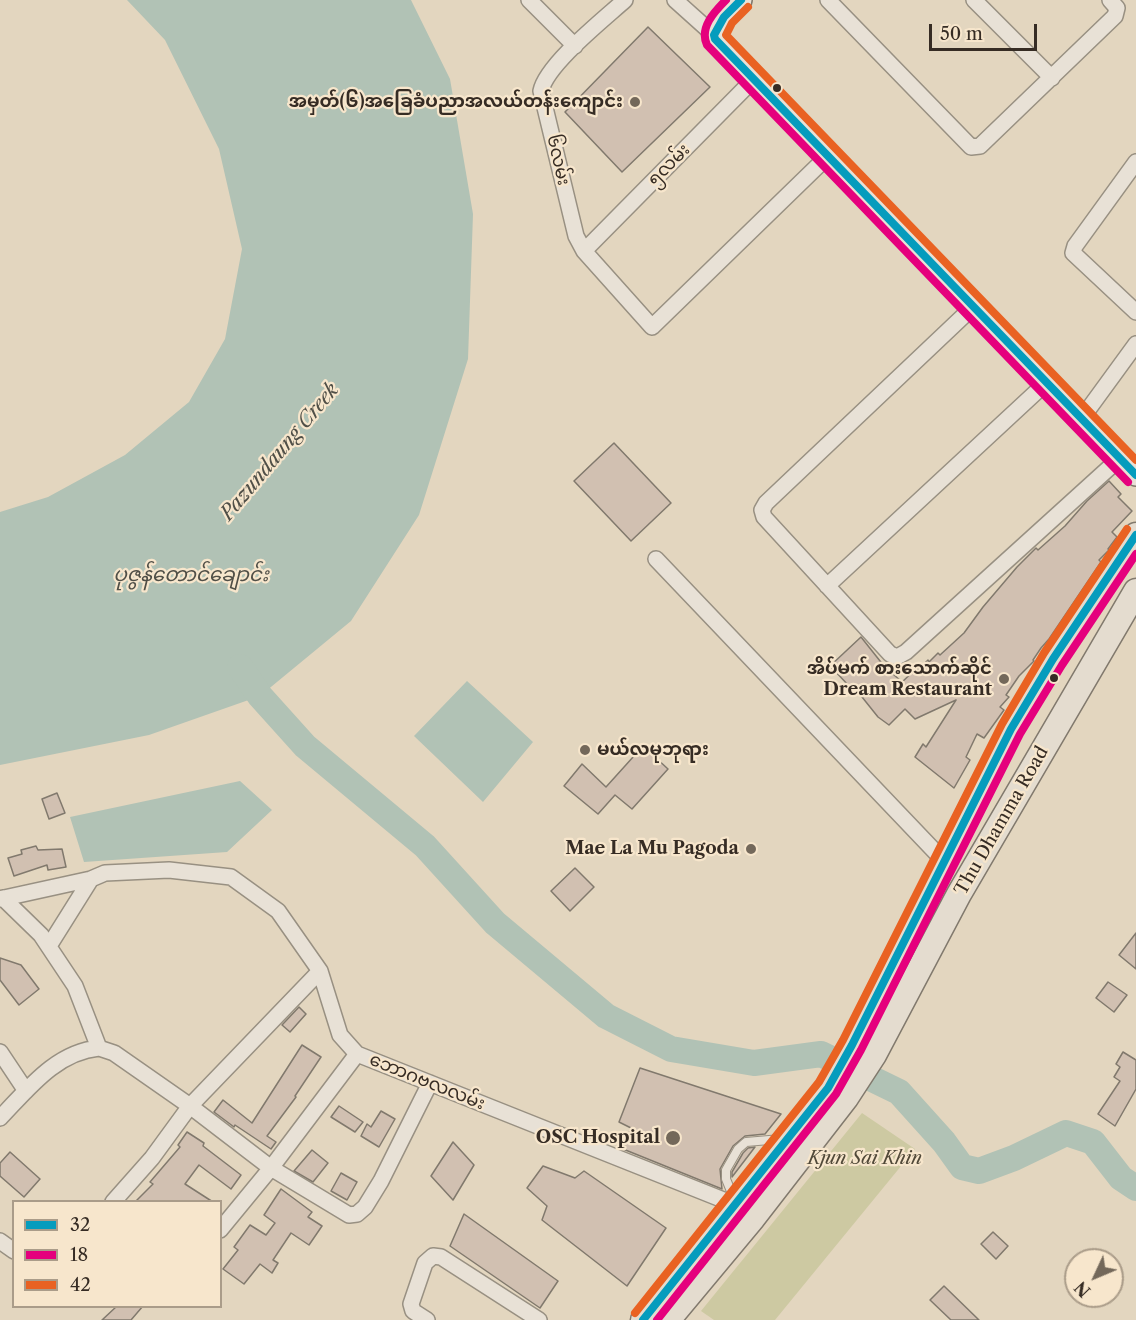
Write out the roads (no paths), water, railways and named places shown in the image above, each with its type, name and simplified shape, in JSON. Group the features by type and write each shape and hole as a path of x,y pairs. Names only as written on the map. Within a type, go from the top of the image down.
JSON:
{"main road":[{"path":"741,0 724,17 714,35 753,80 1136,475"},
{"name":"Thu Dhamma Road","path":"837,1093 852,1046 1011,729 1053,659 1136,535"},
{"name":"Thu Dhamma Road","path":"837,1093 874,1055 959,894 1136,591"},
{"path":"658,1317 745,1211 798,1137 837,1093"}],"street":[{"path":"529,0 575,46"},
{"name":"၆လမ်း","path":"625,0 556,65 543,83 541,91 576,236 584,251 652,327 828,156"},
{"path":"675,0 714,35"},
{"path":"828,0 971,147 980,146 1052,78 1114,16 1114,4"},
{"path":"974,0 1052,78"},
{"name":"၅လမ်း","path":"584,251 753,80"},
{"path":"1136,162 1075,246 1073,253 1136,312"},
{"path":"974,306 762,510 764,517 890,654 897,657 906,652 1120,458"},
{"path":"1082,418 1136,344"},
{"path":"827,586 1047,382"},
{"path":"656,559 944,861"},
{"name":"ဘောဂဗလလမ်း","path":"2,899 91,879 105,873 169,870 231,877 278,911 320,971 340,1035 357,1054 745,1211"},
{"path":"49,946 91,879"},
{"path":"2,899 41,934 49,946 75,986 99,1048"},
{"path":"115,1200 152,1158 190,1106 320,971"},
{"path":"0,1118 57,1063 75,1052 99,1048 114,1053 190,1106 271,1168 349,1215 357,1214 365,1207 430,1083"},
{"path":"0,1052 26,1091"},
{"path":"222,1228 271,1168 357,1054"},
{"path":"427,1320 414,1311 411,1304 425,1263 433,1256 441,1257 539,1320"}],"lane":[{"path":"745,1211 726,1179 726,1170 738,1149 746,1142 798,1137"}],"water":[{"name":"ပုဇွန်တောင်ချောင်း","path":"127,0 411,0 450,79 473,214 468,359 419,515 351,621 260,696 149,735 0,765 0,512 48,497 125,455 189,402 225,339 242,249 219,149 165,40"},
{"path":"467,681 533,742 483,802 414,736"},
{"path":"240,781 272,810 227,852 84,862 70,817"}],"waterway":[{"path":"240,667 260,696 305,746 425,846 495,923 606,1016 671,1049 754,1063 821,1054 899,1092 944,1142 962,1167 979,1171 1014,1158 1066,1133 1093,1142 1121,1178 1136,1188"}],"place":[{"name":"အမှတ်(၆)အခြေခံပညာအလယ်တန်းကျောင်း","path":"635,102"},
{"name":"အိပ်မက် စားသောက်ဆိုင် Dream Restaurant","path":"1004,679"},
{"name":"မယ်လမုဘုရား","path":"585,750"},
{"name":"Mae La Mu Pagoda","path":"751,849"},
{"name":"OSC Hospital","path":"673,1138"}],"water label":[{"name":"Pazundaung Creek","path":"280,452"}],"park label":[{"name":"Kjun Sai Khin","path":"865,1159"}]}
